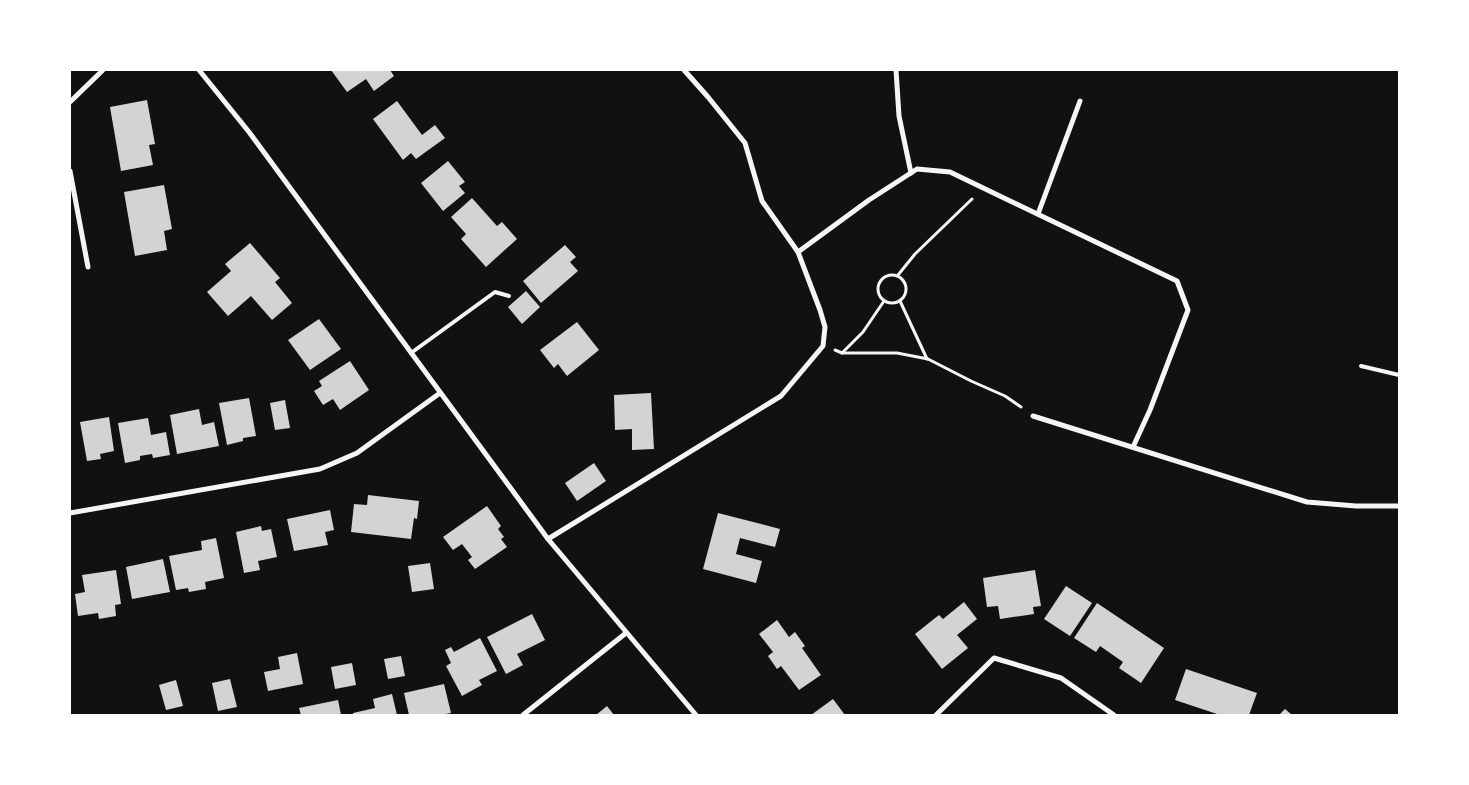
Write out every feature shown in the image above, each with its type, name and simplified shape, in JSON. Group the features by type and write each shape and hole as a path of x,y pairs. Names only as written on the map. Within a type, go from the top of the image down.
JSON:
{"street":[{"path":"70,102 103,70"},
{"path":"199,70 249,132 548,540 696,715"},
{"path":"548,540 781,396 823,346 825,327 798,252 762,201 745,143 684,70"},
{"path":"896,70 899,116 911,173"},
{"path":"1038,214 1080,101"},
{"path":"798,252 869,200 917,169 950,172 1177,280 1188,310 1150,410 1133,447"},
{"path":"70,171 88,267"},
{"path":"70,513 320,469 357,453 440,393"},
{"path":"1033,416 1307,502 1356,506 1399,506"},
{"path":"523,715 626,632"},
{"path":"936,715 994,658 1061,678 1114,715"}],"lane":[{"path":"411,352 495,292 509,296"},
{"path":"1361,366 1399,375"}],"path":[{"path":"898,275 915,254 983,188"},
{"path":"886,275 898,275 904,280 907,289 904,298 891,303 884,301 878,292 879,282 886,275"},
{"path":"842,352 863,332 884,301"},
{"path":"900,301 928,359"},
{"path":"823,346 842,352 897,353 928,359 1005,396 1033,416"}],"building":[{"path":"331,70 390,70 394,76 374,91 366,79 347,92"},
{"path":"147,100 155,144 149,145 153,165 121,171 110,107"},
{"path":"397,101 422,135 435,125 445,138 416,159 411,153 403,160 373,119"},
{"path":"448,161 465,182 459,186 465,193 443,211 421,183"},
{"path":"164,185 172,229 164,231 167,250 135,256 124,192"},
{"path":"472,198 497,226 502,222 517,239 486,267 461,239 466,234 451,217"},
{"path":"250,243 280,278 275,282 292,303 272,320 251,296 228,316 207,292 231,271 225,264"},
{"path":"565,245 576,257 570,262 578,271 541,303 523,281"},
{"path":"526,291 540,307 522,324 508,307"},
{"path":"319,319 341,349 310,370 288,340"},
{"path":"577,322 599,350 567,376 558,364 554,368 540,350"},
{"path":"350,361 369,390 340,410 333,399 323,405 314,391 322,386 319,381"},
{"path":"651,393 654,449 632,450 632,429 615,430 614,395"},
{"path":"249,398 256,436 243,438 243,441 227,445 219,403"},
{"path":"285,400 290,428 275,430 270,403"},
{"path":"199,409 202,425 214,422 219,446 177,454 170,415"},
{"path":"109,417 114,451 100,454 101,459 87,461 80,422"},
{"path":"148,418 151,435 166,432 170,455 153,458 152,454 140,456 140,460 125,463 118,423"},
{"path":"594,463 606,481 577,501 565,483"},
{"path":"368,495 419,501 417,519 414,518 411,539 351,532 354,504 367,505"},
{"path":"487,506 501,526 498,529 504,537 501,539 507,547 475,569 468,560 472,557 462,544 453,550 443,537"},
{"path":"330,510 334,530 325,532 328,545 294,551 287,519"},
{"path":"718,513 780,529 775,547 740,538 736,554 762,561 756,583 703,569"},
{"path":"261,526 262,531 271,529 277,557 258,561 260,570 244,573 236,532"},
{"path":"216,538 224,578 205,582 206,589 189,592 188,588 176,590 169,556 202,550 201,541"},
{"path":"163,559 170,592 132,599 126,567"},
{"path":"430,563 434,589 412,592 408,566"},
{"path":"116,570 121,604 115,605 116,616 99,619 98,613 78,616 75,594 85,592 82,575"},
{"path":"1035,570 1041,606 1033,607 1034,614 1000,619 998,606 987,607 983,578"},
{"path":"1066,586 1092,603 1070,636 1044,619"},
{"path":"964,602 977,619 957,635 968,648 942,669 915,634 939,615 943,619"},
{"path":"1097,603 1164,648 1141,683 1119,668 1123,662 1100,646 1096,652 1074,638"},
{"path":"532,614 545,640 517,654 523,665 506,674 487,637"},
{"path":"777,620 789,637 795,632 805,646 802,648 821,675 799,690 781,666 777,669 768,656 773,652 759,634"},
{"path":"480,638 497,671 479,680 482,685 462,696 446,666 451,663 445,650 451,647 454,652"},
{"path":"297,653 303,684 268,691 264,672 280,669 278,657"},
{"path":"401,656 405,676 388,679 384,659"},
{"path":"352,663 356,685 335,689 331,667"},
{"path":"1186,669 1257,693 1249,715 1220,715 1175,700"},
{"path":"230,679 237,707 218,711 212,683"},
{"path":"176,680 183,706 166,710 159,685"},
{"path":"444,684 451,713 409,715 404,693"},
{"path":"392,694 397,715 353,715 353,713 375,708 373,699"},
{"path":"833,699 845,715 811,715"},
{"path":"338,700 341,715 301,715 299,708"},
{"path":"607,706 614,715 596,715"},
{"path":"1285,709 1292,715 1279,715"}]}
